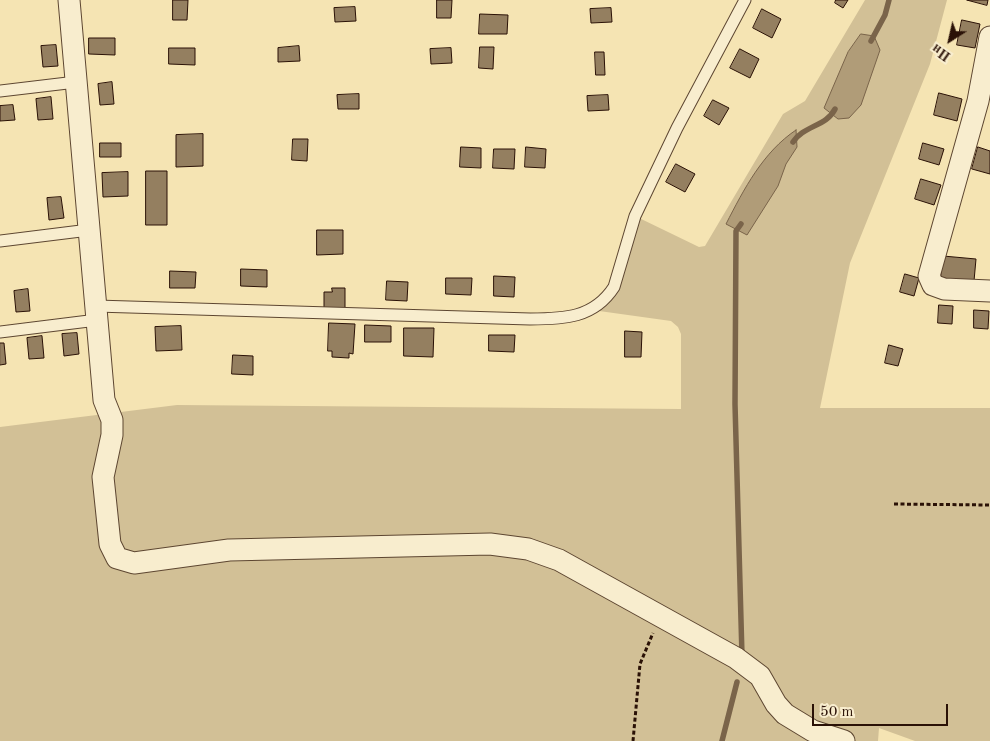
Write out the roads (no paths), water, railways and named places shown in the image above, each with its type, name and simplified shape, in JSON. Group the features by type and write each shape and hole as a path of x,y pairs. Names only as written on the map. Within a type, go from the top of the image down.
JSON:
{"street":[{"path":"69,0 104,400 112,420 112,435 103,477 111,549 120,560 134,563 210,552 250,549 490,544 528,549 559,560 752,669 760,676 776,704 797,723 844,741"},
{"path":"990,37 984,101 929,276 933,285 944,289 990,291"}],"lane":[{"path":"0,332 97,313 538,319 573,316 592,310 608,297 614,287 635,216 677,128 745,0"},
{"path":"0,91 76,82"},
{"path":"0,241 89,230"}],"waterway":[{"path":"871,41 885,15 889,0"},
{"path":"793,142 803,132 821,123 835,109"},
{"path":"741,224 736,231 735,404 742,656"},
{"path":"722,741 737,682"}]}
